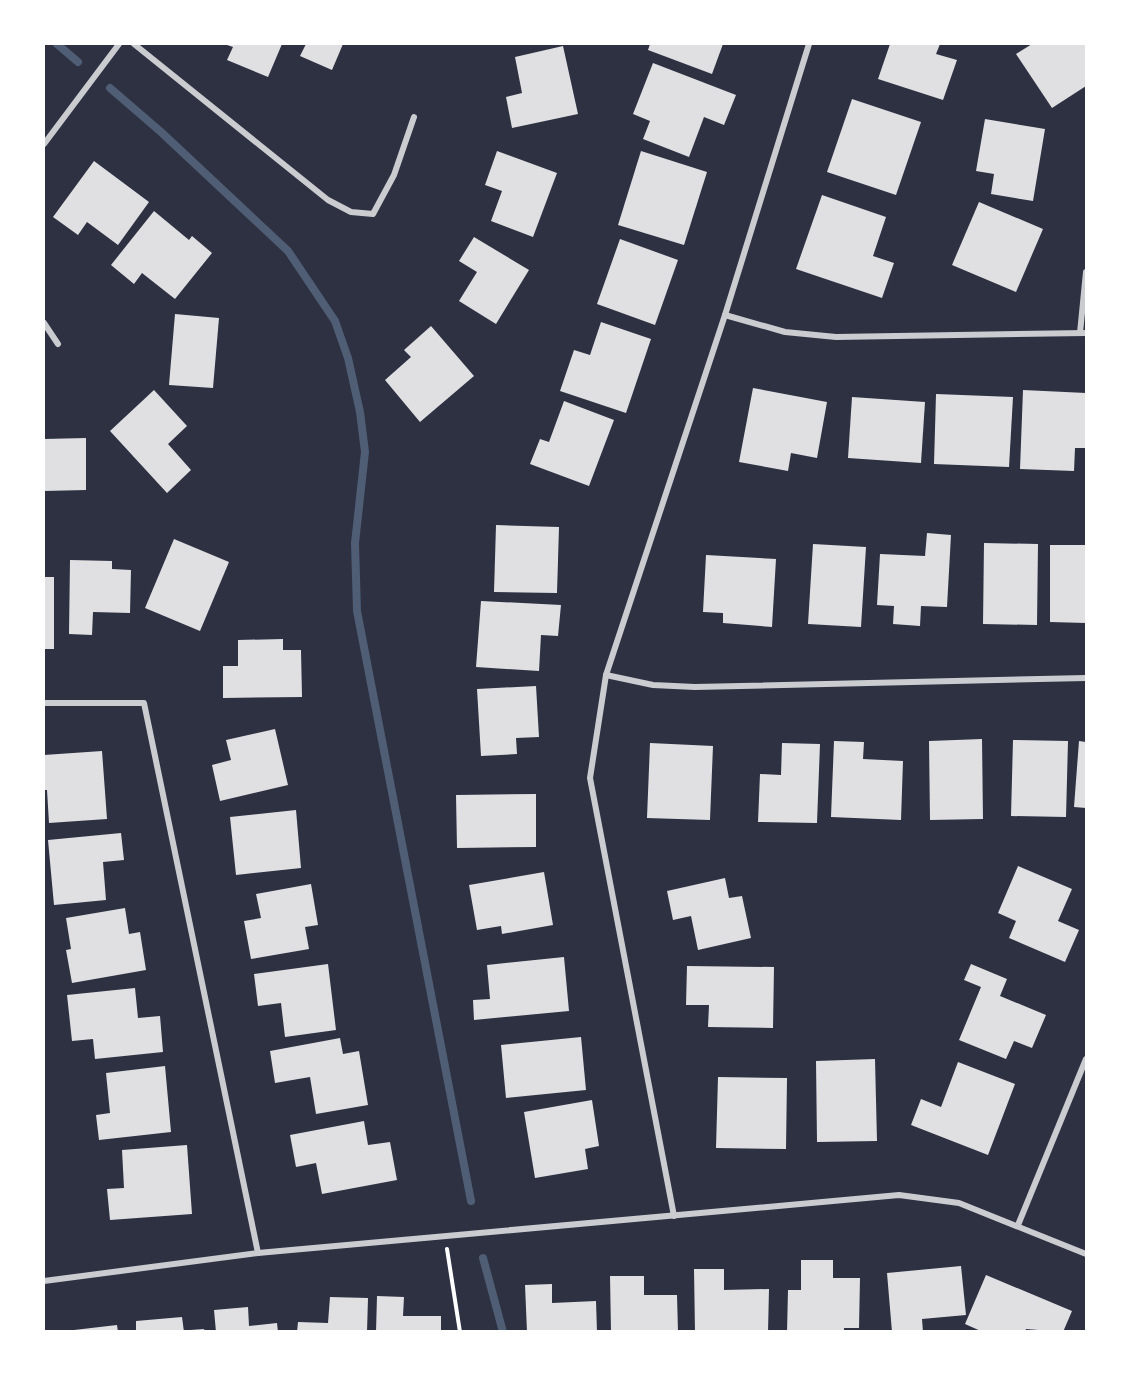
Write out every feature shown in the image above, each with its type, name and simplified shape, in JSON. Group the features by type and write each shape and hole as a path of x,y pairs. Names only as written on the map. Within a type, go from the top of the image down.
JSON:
{"street":[{"path":"44,144 119,44"},
{"path":"134,44 328,200 351,212 373,214 394,175 414,117"},
{"path":"674,1216 590,778 606,675 725,315 809,44"},
{"path":"725,315 785,332 836,337 1083,333 1086,272"},
{"path":"44,323 58,344"},
{"path":"606,675 653,685 695,687 1086,678"},
{"path":"44,703 144,703 258,1253"},
{"path":"1018,1225 1086,1059"},
{"path":"44,1281 258,1253 899,1195 959,1203 1086,1254"}],"path":[{"path":"445,1236 460,1332"}],"building":[{"path":"224,44 282,44 268,77 227,60 233,47"},
{"path":"306,44 343,44 332,70 300,56"},
{"path":"650,44 723,44 712,74 648,50"},
{"path":"890,44 940,44 936,54 957,60 943,100 878,79"},
{"path":"1032,44 1086,44 1086,86 1052,108 1016,54"},
{"path":"563,46 578,114 512,128 506,97 522,93 515,57"},
{"path":"653,63 736,95 724,125 704,117 689,157 643,139 650,121 633,114"},
{"path":"852,99 921,122 896,195 827,172"},
{"path":"985,119 1045,129 1033,201 991,194 994,174 976,171"},
{"path":"497,151 557,173 533,237 491,221 502,191 485,185"},
{"path":"641,151 707,172 684,245 618,225"},
{"path":"94,161 149,202 118,245 87,222 78,235 53,217"},
{"path":"822,195 886,217 873,256 894,263 882,298 796,269"},
{"path":"979,202 1043,229 1016,292 952,265"},
{"path":"154,211 189,240 192,236 212,253 175,299 142,273 134,284 111,265"},
{"path":"474,237 529,270 496,324 459,301 477,272 459,261"},
{"path":"620,239 678,260 655,325 597,304"},
{"path":"175,314 219,318 213,388 169,385"},
{"path":"601,322 651,339 626,413 560,391 574,350 590,355"},
{"path":"431,326 474,376 420,422 385,380 411,357 404,350"},
{"path":"753,388 827,402 817,458 791,453 788,471 739,462"},
{"path":"154,390 187,426 168,444 191,470 167,493 110,431"},
{"path":"1023,390 1086,393 1086,448 1075,448 1074,471 1020,469"},
{"path":"936,394 1013,397 1009,467 934,464"},
{"path":"852,397 925,402 921,463 848,458"},
{"path":"564,401 614,420 589,486 530,464 540,439 549,442"},
{"path":"86,438 86,490 44,491 44,439"},
{"path":"496,525 559,527 557,593 494,592"},
{"path":"927,533 951,535 947,607 921,606 920,626 893,624 894,606 877,605 880,554 925,556"},
{"path":"174,539 229,562 200,631 145,608"},
{"path":"984,543 1038,544 1037,625 983,624"},
{"path":"813,544 866,547 861,627 808,624"},
{"path":"1050,545 1086,545 1086,623 1050,622"},
{"path":"706,555 776,559 772,627 723,623 723,613 703,612"},
{"path":"70,560 112,561 112,569 131,570 130,613 93,612 92,635 69,634"},
{"path":"44,577 54,577 54,649 44,649"},
{"path":"481,601 561,605 558,636 541,635 539,671 476,667"},
{"path":"283,639 283,650 301,650 302,697 223,698 223,666 238,666 238,640"},
{"path":"536,686 539,737 516,738 517,754 481,756 477,689"},
{"path":"275,729 288,785 220,801 212,765 231,760 226,740"},
{"path":"982,739 983,819 930,820 929,741"},
{"path":"1013,740 1068,741 1066,817 1011,816"},
{"path":"834,741 864,742 863,759 903,761 901,820 831,817"},
{"path":"1079,741 1086,742 1086,808 1074,807"},
{"path":"650,743 713,746 710,820 647,818"},
{"path":"782,743 820,744 817,823 758,822 760,774 781,775"},
{"path":"102,751 107,819 49,823 47,790 44,790 44,755"},
{"path":"536,794 536,847 457,848 456,795"},
{"path":"296,810 301,868 236,875 230,817"},
{"path":"121,833 124,860 103,862 106,900 54,905 48,840"},
{"path":"1018,866 1072,889 1058,921 1079,930 1065,962 1009,938 1016,921 998,913"},
{"path":"544,872 553,925 502,934 501,926 477,930 469,885"},
{"path":"725,878 729,898 742,896 751,938 698,950 691,916 673,920 667,891"},
{"path":"311,884 318,925 305,927 309,949 251,959 244,921 261,918 256,894"},
{"path":"125,908 129,934 140,932 146,970 72,983 66,950 71,949 66,918"},
{"path":"564,957 569,1011 474,1020 473,1000 490,999 487,965"},
{"path":"328,964 336,1030 285,1037 281,1003 258,1006 254,974"},
{"path":"971,964 1007,979 1000,996 1046,1015 1032,1048 1014,1041 1006,1059 959,1040 981,987 964,980"},
{"path":"687,966 774,967 773,1028 708,1027 709,1005 686,1005"},
{"path":"135,988 138,1018 160,1016 163,1052 95,1059 93,1039 72,1041 67,995"},
{"path":"581,1037 586,1090 506,1098 501,1045"},
{"path":"340,1038 343,1054 359,1051 368,1105 316,1114 310,1077 275,1083 270,1051"},
{"path":"875,1059 877,1141 817,1142 816,1061"},
{"path":"958,1062 1015,1084 988,1155 911,1125 921,1099 941,1107"},
{"path":"165,1066 171,1132 99,1140 96,1115 110,1113 106,1073"},
{"path":"718,1077 787,1078 786,1149 716,1148"},
{"path":"592,1100 599,1146 585,1149 588,1169 535,1178 524,1112"},
{"path":"364,1121 368,1145 390,1142 397,1180 322,1194 316,1163 296,1167 290,1135"},
{"path":"187,1145 192,1214 110,1220 107,1189 124,1188 122,1150"},
{"path":"801,1260 833,1260 833,1278 860,1278 859,1328 844,1328 844,1332 787,1332 788,1290 801,1290"},
{"path":"961,1266 966,1315 922,1319 923,1332 892,1332 887,1273"},
{"path":"694,1269 724,1269 724,1290 769,1289 768,1332 695,1332"},
{"path":"986,1275 1072,1311 1063,1332 1026,1329 1025,1332 983,1332 965,1324"},
{"path":"610,1276 644,1276 644,1295 677,1295 678,1332 611,1332"},
{"path":"552,1284 552,1303 596,1301 597,1332 527,1332 525,1285"},
{"path":"377,1296 404,1297 403,1316 441,1316 441,1332 376,1332"},
{"path":"330,1297 368,1298 367,1332 297,1332 298,1322 328,1323"},
{"path":"248,1307 249,1326 277,1323 278,1332 216,1332 214,1310"},
{"path":"182,1317 184,1332 136,1332 136,1321"},
{"path":"117,1325 118,1332 75,1332 74,1330"},
{"path":"204,1329 205,1332 190,1332 190,1330"}],"waterway":[{"path":"57,44 78,62"},
{"path":"110,88 161,132 288,251 335,321 348,358 360,412 365,452 355,543 357,611 471,1201"},
{"path":"483,1258 503,1332"}]}
